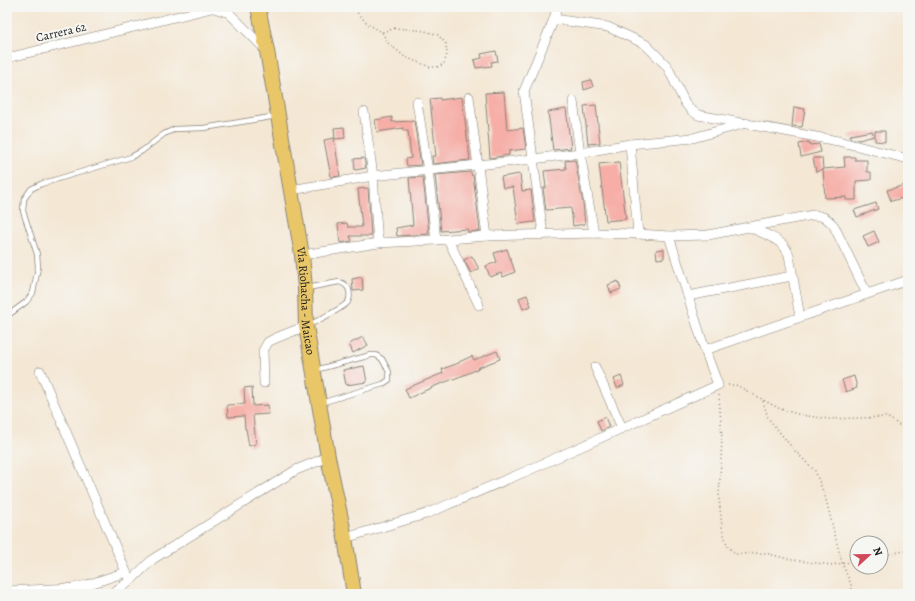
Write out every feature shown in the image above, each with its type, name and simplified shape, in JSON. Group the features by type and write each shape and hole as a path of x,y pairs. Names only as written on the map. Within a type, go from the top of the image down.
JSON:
{"highway":[{"name":"Vía Riohacha - Maicao","path":"258,7 302,254 306,326 328,457 345,538 354,594"}],"street":[{"path":"542,234 524,91 554,19 557,7"},
{"name":"Carrera 62","path":"7,58 215,8 229,13 267,51"},
{"path":"554,19 608,27 645,44 667,66 685,103 698,115 838,141 908,159"},
{"path":"469,97 487,236"},
{"path":"573,101 580,153 594,233"},
{"path":"417,102 428,170 436,240"},
{"path":"364,112 373,176 378,243"},
{"path":"291,190 373,176 533,159 580,153 630,144 692,138 746,123"},
{"path":"630,144 638,234"},
{"path":"302,254 378,243 487,236 594,233 669,236 708,235 819,216 826,218 834,226 867,294"},
{"path":"749,227 766,234 777,241 784,247 789,255 800,317"},
{"path":"345,538 426,514 529,470 718,385 705,350 669,236"},
{"path":"448,239 479,305"},
{"path":"688,296 792,276"},
{"path":"705,350 908,280"},
{"path":"264,383 263,351 268,342 306,326"},
{"path":"595,367 622,428"},
{"path":"40,372 128,576"},
{"path":"110,594 128,576 153,559 282,478 296,470 328,457"},
{"path":"7,591 74,588 128,576"}],"lane":[{"path":"7,316 26,302 33,293 38,267 37,254 23,211 24,199 31,189 41,184 132,157 164,134 175,129 204,128 278,116"},
{"path":"305,288 339,282 344,283 348,288 350,295 348,301 343,306 306,326"},
{"path":"314,370 376,355 382,359 389,372 389,380 383,384 319,404"}],"path":[{"path":"352,7 368,24 382,32 388,43 405,57 430,67 437,67 444,64 448,54 446,44 438,36 424,31 396,28 382,32"},
{"path":"849,562 831,565 793,560 764,553 736,554 727,545 722,528 719,498 722,438 718,385 736,385 780,410 829,419 887,417 908,431"},
{"path":"763,401 768,418 795,451 815,471 825,496 842,563 852,587 852,594"},
{"path":"889,554 908,550"}],"building":[{"path":"496,51 498,61 491,62 492,66 476,68 474,60 482,58 481,54"},
{"path":"591,80 593,87 584,90 583,82"},
{"path":"504,92 507,130 523,128 526,149 509,151 509,155 490,158 485,93"},
{"path":"462,97 470,160 433,164 432,156 436,156 430,99 440,98 440,100"},
{"path":"596,105 600,143 588,144 584,106"},
{"path":"794,107 805,109 802,127 792,126"},
{"path":"566,109 571,148 553,150 548,112"},
{"path":"392,117 392,122 414,121 421,165 407,166 406,159 411,158 408,131 403,131 403,128 377,132 375,120"},
{"path":"344,127 345,138 335,139 334,128"},
{"path":"872,131 874,136 859,140 850,138 850,135"},
{"path":"875,131 885,131 885,142 875,141"},
{"path":"334,138 340,176 331,177 324,140"},
{"path":"809,142 810,145 819,144 821,152 801,157 799,144"},
{"path":"844,157 855,157 855,160 867,160 867,172 871,172 871,180 856,181 856,200 846,200 846,197 825,198 823,169 845,167"},
{"path":"364,158 366,168 355,170 354,159"},
{"path":"813,158 822,158 823,169 816,172"},
{"path":"575,160 585,224 573,226 571,208 546,210 543,188 546,188 544,171 566,169 565,161"},
{"path":"619,162 626,219 606,221 599,164"},
{"path":"471,172 472,176 473,175 480,231 468,232 467,229 441,231 435,175"},
{"path":"520,174 522,191 531,190 535,222 518,224 513,187 503,188 501,177"},
{"path":"423,177 429,234 397,236 396,228 413,225 409,178"},
{"path":"905,185 908,197 891,201 887,190"},
{"path":"368,188 371,236 350,236 352,241 340,243 338,224 347,223 348,227 362,227 358,189"},
{"path":"876,203 878,209 857,217 854,210"},
{"path":"874,231 879,242 868,247 863,236"},
{"path":"507,249 515,272 503,277 501,273 490,277 486,266 497,262 494,253"},
{"path":"664,249 664,258 657,259 656,250"},
{"path":"472,256 479,269 471,273 464,260"},
{"path":"362,277 363,290 353,291 352,279"},
{"path":"618,281 621,289 611,293 608,285"},
{"path":"527,295 531,306 523,309 519,298"},
{"path":"363,337 368,345 353,353 349,344"},
{"path":"497,351 500,359 409,398 405,389 443,373 442,369 459,363 472,356 474,360"},
{"path":"364,366 367,382 346,385 343,370"},
{"path":"621,376 624,385 617,388 614,379"},
{"path":"854,376 857,388 846,392 842,380"},
{"path":"252,387 253,406 268,405 269,414 253,415 256,444 249,446 244,416 228,417 227,405 245,404 244,388"},
{"path":"605,417 609,427 601,431 597,421"}]}
